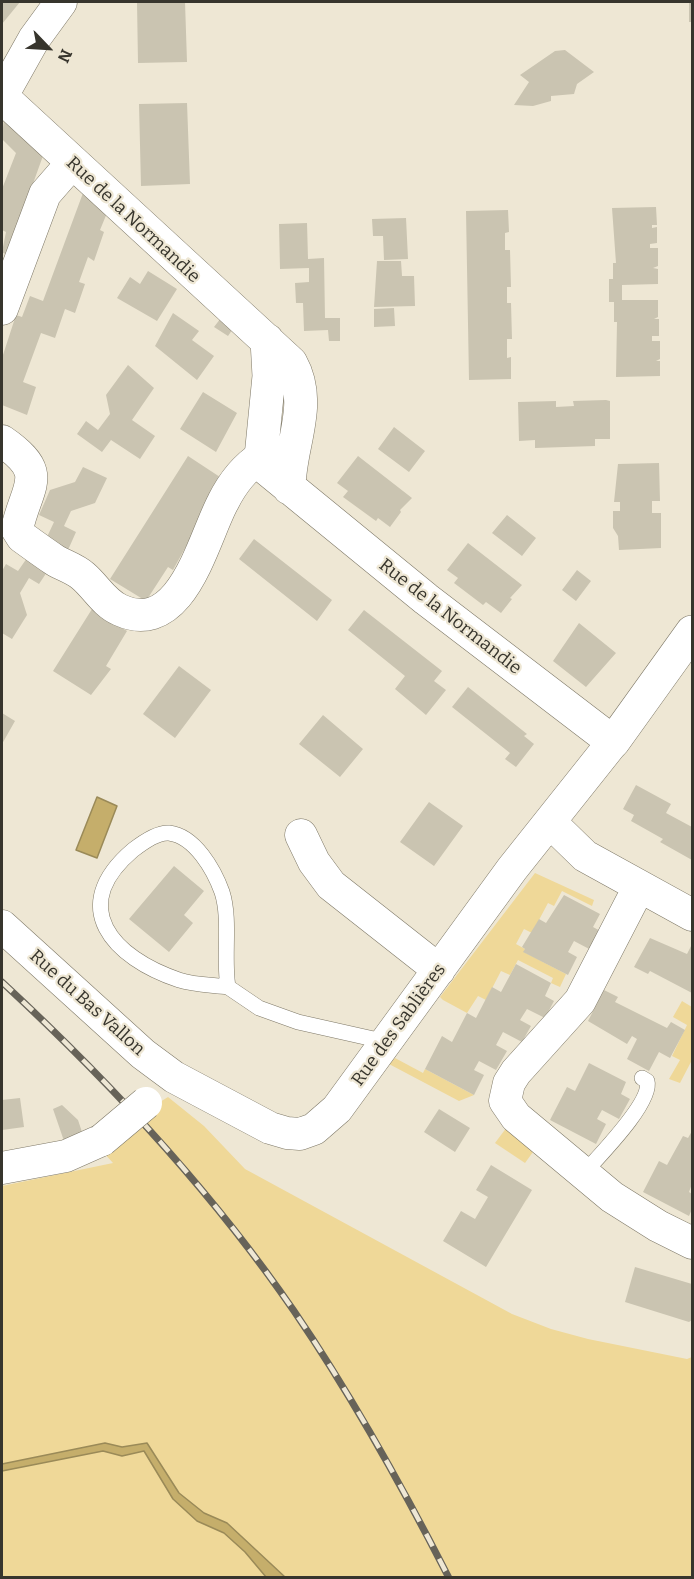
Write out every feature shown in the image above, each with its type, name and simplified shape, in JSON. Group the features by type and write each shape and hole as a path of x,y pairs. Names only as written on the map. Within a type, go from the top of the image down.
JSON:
{"street":[{"path":"2,96 34,39 61,2"},
{"name":"Rue de la Normandie","path":"2,96 72,164 291,363 302,392 302,410 291,457 289,488"},
{"path":"2,309 45,194 72,164"},
{"path":"2,441 21,455 28,463 32,473 32,484 17,529 22,537 82,575 105,600 130,615 145,615 160,609 172,600 185,583 205,548 222,503 249,465 261,457 269,376 267,340"},
{"name":"Rue de la Normandie","path":"261,457 267,470 426,599 613,742"},
{"name":"Rue des Sablières","path":"174,1077 270,1128 300,1134 314,1129 332,1115 693,632"},
{"path":"550,822 585,856 693,915"},
{"path":"302,835 314,861 331,885 440,970"},
{"path":"639,887 580,1001 516,1072 506,1092 506,1101 516,1117 583,1174 634,1212 692,1240"},
{"name":"Rue du Bas Vallon","path":"2,926 143,1054 174,1077"},
{"path":"2,1168 66,1156 102,1140 174,1077"}],"lane":[{"path":"228,987 224,963 225,927 222,893 207,864 185,839 166,833 158,835 136,848 117,865 105,884 98,905 102,921 112,937 150,969 182,981 228,987 260,1008 289,1018 387,1042"},
{"path":"583,1174 641,1102 648,1086 642,1078"}],"shaded area":[{"path":"97,797 117,806 97,858 76,850"},
{"path":"535,873 594,900 592,906 562,891 554,906 548,903 532,933 524,929 516,944 525,949 524,952 566,974 560,987 551,983 553,978 518,960 510,975 501,971 486,1000 478,996 467,1013 443,1000 440,997"},
{"path":"682,1001 692,1007 692,1060 680,1083 669,1079 680,1060 672,1056 687,1025 673,1017"},
{"path":"395,1058 423,1073 425,1069 474,1095 459,1101 389,1064"},
{"path":"168,1097 204,1126 245,1169 512,1314 551,1329 588,1339 687,1359 692,1357 692,1577 2,1578 2,1186 113,1163 104,1153 152,1107"},
{"path":"510,1123 538,1145 525,1163 495,1143"},
{"path":"105,1443 122,1447 147,1443 179,1493 204,1513 227,1523 285,1577 266,1577 245,1552 224,1533 197,1521 173,1499 144,1451 122,1456 103,1451 2,1471 2,1464"}],"building":[{"path":"2,2 20,2 2,24"},
{"path":"137,2 185,2 187,62 138,63"},
{"path":"689,2 692,2 692,22 689,22"},
{"path":"565,50 594,72 577,84 574,94 551,96 551,101 533,106 514,105 529,82 520,75 555,51"},
{"path":"187,103 190,184 141,186 139,104"},
{"path":"4,117 44,153 8,253 5,254 2,252 6,232 2,230 2,189 16,153 2,139"},
{"path":"83,193 107,213 100,230 104,232 94,261 88,257 79,282 85,284 75,313 65,309 55,338 41,333 23,382 36,387 27,415 2,405 2,358 16,315 22,317 30,296 43,301"},
{"path":"656,207 657,225 652,225 652,228 657,227 657,243 650,244 650,248 658,248 658,266 653,268 658,269 658,284 622,285 622,300 658,300 658,317 654,319 659,319 659,336 652,336 652,341 660,341 660,359 656,361 660,361 660,376 616,377 617,322 614,322 614,302 609,302 609,279 613,279 613,263 616,263 612,208"},
{"path":"508,210 509,232 505,233 505,250 510,250 511,287 507,287 507,303 511,303 512,339 507,339 507,358 511,357 511,379 469,380 466,211"},
{"path":"406,218 408,259 384,260 383,236 373,236 372,219"},
{"path":"307,223 308,259 324,258 325,318 340,318 340,341 329,341 328,330 304,331 303,303 296,303 295,283 309,282 309,268 280,269 279,224"},
{"path":"377,261 401,261 402,276 414,276 415,306 374,307"},
{"path":"148,271 177,289 157,321 117,298 130,277 140,284"},
{"path":"394,308 395,326 374,327 374,309"},
{"path":"173,313 199,331 192,340 214,356 197,380 155,346"},
{"path":"224,314 237,323 228,336 214,327"},
{"path":"128,365 154,388 132,420 155,436 140,459 111,440 102,452 77,434 86,421 98,430 110,414 106,395"},
{"path":"203,392 237,413 216,452 180,429"},
{"path":"556,401 556,407 574,406 573,401 610,401 610,439 595,439 595,446 535,448 535,440 519,441 518,402"},
{"path":"394,427 425,451 409,472 378,449"},
{"path":"188,456 223,479 173,570 168,567 146,601 110,579"},
{"path":"358,456 412,498 400,510 401,512 390,527 378,518 376,521 343,497 348,491 337,483"},
{"path":"659,463 660,501 652,501 652,513 661,513 661,548 619,550 618,536 613,528 613,511 620,511 620,502 614,502 618,464"},
{"path":"83,467 107,478 95,503 71,511 64,526 76,532 68,550 47,537 54,522 39,515 50,490 75,482"},
{"path":"507,515 536,538 522,556 492,533"},
{"path":"254,539 332,600 317,621 239,559"},
{"path":"468,543 522,585 510,598 512,599 501,613 486,602 483,605 454,583 458,578 447,570"},
{"path":"27,558 47,572 39,584 29,578 20,593 27,615 12,639 2,633 2,571 6,564 18,571"},
{"path":"577,570 591,581 576,601 562,590"},
{"path":"92,609 127,631 106,666 111,669 91,695 53,671"},
{"path":"364,610 442,671 434,681 446,690 426,715 395,689 405,676 348,630"},
{"path":"579,623 616,653 586,687 553,661"},
{"path":"179,666 211,690 175,738 143,714"},
{"path":"468,687 527,734 524,736 534,744 516,767 505,759 510,753 452,707"},
{"path":"2,713 15,721 2,744"},
{"path":"323,715 363,749 340,777 299,744"},
{"path":"636,785 671,804 666,813 692,827 692,860 660,842 663,839 631,821 634,815 623,809"},
{"path":"429,802 463,826 434,866 400,842"},
{"path":"174,866 204,891 184,915 193,923 169,952 129,919"},
{"path":"564,895 600,914 593,927 602,932 593,951 574,941 568,952 577,957 568,975 523,952 525,949 522,947 539,919 546,923"},
{"path":"650,938 687,954 692,944 692,993 650,971 648,974 634,967"},
{"path":"516,964 551,983 545,996 554,1001 545,1018 527,1009 520,1020 531,1026 522,1042 503,1032 496,1045 507,1051 496,1070 479,1061 474,1070 484,1075 474,1095 425,1069 442,1036 452,1042 467,1013 476,1018 492,987 501,992"},
{"path":"604,990 618,997 615,1002 667,1028 671,1022 685,1030 670,1058 659,1052 649,1071 627,1059 637,1039 632,1036 627,1044 588,1021"},
{"path":"589,1063 626,1082 621,1094 630,1099 619,1119 602,1110 597,1119 606,1124 596,1144 550,1120 567,1087 575,1091"},
{"path":"20,1098 24,1127 2,1130 2,1100"},
{"path":"62,1105 78,1120 83,1135 64,1141 53,1109"},
{"path":"439,1109 470,1128 455,1152 424,1132"},
{"path":"692,1131 692,1184 689,1192 692,1194 692,1209 689,1216 643,1192 659,1161 667,1165 683,1136 688,1138"},
{"path":"491,1165 532,1190 486,1267 443,1241 461,1211 475,1219 488,1197 476,1190"},
{"path":"635,1267 692,1284 692,1320 689,1322 625,1302"}],"railway":[{"path":"2,982 81,1058 157,1138 262,1266 294,1311 356,1409 395,1476 449,1578"}]}
